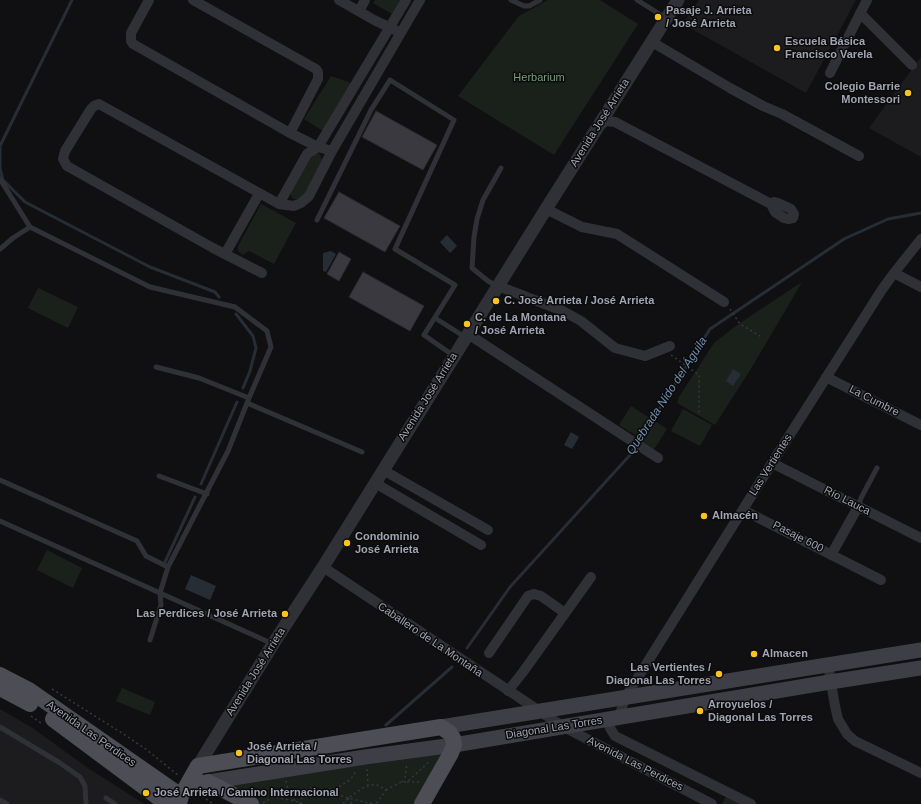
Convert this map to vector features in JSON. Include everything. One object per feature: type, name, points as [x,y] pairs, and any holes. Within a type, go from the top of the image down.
[{"type":"main road","name":"Diagonal Las Torres","points":[[198,766],[921,650]]},
{"type":"main road","name":"Diagonal Las Torres","points":[[177,795],[208,782],[365,757],[454,745],[921,668]]},
{"type":"main road","name":"Avenida Las Perdices","points":[[0,675],[29,690],[177,795]]},
{"type":"main road","name":"Avenida Las Perdices","points":[[0,688],[21,698],[177,795]]},
{"type":"main road","points":[[422,804],[454,745],[453,738],[450,733],[441,727]]},
{"type":"main road","name":"Avenida José Arrieta","points":[[177,795],[198,766]]},
{"type":"main road","points":[[208,782],[246,802]]},
{"type":"street","points":[[149,0],[131,33],[131,41],[133,44],[290,133],[318,147],[332,151]]},
{"type":"street","points":[[193,0],[316,69],[318,72],[318,80],[290,133]]},
{"type":"street","points":[[339,0],[389,28],[401,32]]},
{"type":"street","points":[[359,11],[365,0]]},
{"type":"street","points":[[279,204],[307,154],[318,147],[406,0]]},
{"type":"street","points":[[262,273],[67,166],[63,159],[65,151],[91,109],[99,104],[259,194],[279,204],[294,206],[301,203],[309,196],[332,151],[420,0]]},
{"type":"street","name":"Avenida José Arrieta","points":[[198,766],[273,644],[323,568],[454,356],[678,0]]},
{"type":"street","points":[[830,73],[866,0]]},
{"type":"street","points":[[860,14],[912,65]]},
{"type":"street","points":[[652,42],[730,88],[763,106],[782,114],[859,156]]},
{"type":"street","points":[[614,101],[611,114],[615,122]]},
{"type":"street","points":[[598,127],[606,121],[615,122],[771,204]]},
{"type":"street","points":[[225,254],[259,194]]},
{"type":"street","points":[[546,209],[582,227],[617,234],[724,302]]},
{"type":"street","name":"Las Vertientes","points":[[613,718],[826,377],[894,273],[921,239]]},
{"type":"street","points":[[894,273],[921,287]]},
{"type":"street","points":[[498,286],[562,311],[581,321],[615,348],[645,356],[670,346]]},
{"type":"street","points":[[467,336],[658,458]]},
{"type":"street","name":"La Cumbre","points":[[826,377],[921,425]]},
{"type":"street","name":"Río Lauca","points":[[772,463],[921,538]]},
{"type":"street","points":[[383,470],[488,530]]},
{"type":"street","points":[[375,483],[481,545]]},
{"type":"street","name":"Pasaje 600","points":[[831,555],[858,506]]},
{"type":"street","name":"Pasaje 600","points":[[743,510],[881,580]]},
{"type":"street","name":"Caballero de La Montaña","points":[[323,568],[538,712]]},
{"type":"street","points":[[508,691],[566,613],[591,576]]},
{"type":"street","points":[[489,653],[528,596],[534,594],[541,596],[566,613]]},
{"type":"street","points":[[828,665],[838,719],[847,734],[854,741],[921,773]]},
{"type":"street","name":"Avenida Las Perdices","points":[[538,712],[712,804]]},
{"type":"street","name":"Avenida Las Perdices","points":[[613,718],[610,728],[615,736],[751,804]]},
{"type":"lane","points":[[511,0],[524,6],[530,6],[540,0]]},
{"type":"lane","points":[[637,0],[666,19]]},
{"type":"lane","points":[[317,220],[371,110],[390,80],[454,120],[395,248],[455,286],[424,335],[454,356]]},
{"type":"lane","points":[[498,286],[488,281],[472,268],[477,219],[483,200],[501,168]]},
{"type":"lane","points":[[0,179],[30,227],[150,287],[235,307],[267,331],[271,347],[228,452],[168,567],[160,593],[161,604],[150,640]]},
{"type":"lane","points":[[0,249],[30,227]]},
{"type":"lane","points":[[435,318],[467,336]]},
{"type":"lane","points":[[156,367],[199,378],[362,452]]},
{"type":"lane","points":[[858,506],[860,498],[877,468]]},
{"type":"lane","points":[[159,476],[207,494]]},
{"type":"lane","points":[[0,480],[137,541],[146,556],[168,567]]},
{"type":"lane","points":[[0,520],[273,644]]},
{"type":"lane","points":[[0,727],[60,763],[80,777],[84,786],[86,804]]},
{"type":"lane","points":[[106,798],[115,804]]},
{"type":"lane","points":[[0,800],[7,804]]},
{"type":"path","points":[[732,311],[740,324],[760,336]]},
{"type":"path","points":[[681,363],[699,375],[699,414]]},
{"type":"path","points":[[47,686],[147,750],[177,795]]},
{"type":"path","points":[[261,804],[273,797],[295,801],[301,804],[304,792],[308,788],[326,790],[348,798],[373,804],[386,790],[404,779],[407,771],[405,751]]},
{"type":"path","points":[[365,757],[368,785]]},
{"type":"path","points":[[326,790],[339,788],[351,779],[365,757]]},
{"type":"path","points":[[400,782],[407,782],[434,757]]},
{"type":"path","points":[[287,770],[287,787],[290,795],[295,801]]},
{"type":"path","points":[[343,804],[348,798],[368,785],[377,785],[386,790]]},
{"type":"path","points":[[348,798],[352,804]]},
{"type":"shaded area","name":"Escuela Básica Francisco Varela","points":[[699,0],[856,0],[806,93],[683,24]]},
{"type":"shaded area","name":"Colegio Barrie Montessori","points":[[921,57],[921,157],[869,128]]},
{"type":"shaded area","points":[[447,235],[457,246],[450,253],[440,242]]},
{"type":"shaded area","points":[[331,251],[336,254],[326,272],[323,271],[323,253]]},
{"type":"shaded area","points":[[733,369],[741,374],[733,386],[726,381]]},
{"type":"shaded area","points":[[571,432],[579,437],[572,449],[564,445]]},
{"type":"shaded area","points":[[191,575],[216,586],[210,600],[185,589]]},
{"type":"shaded area","points":[[0,709],[34,729],[88,768],[144,804],[0,804]]},
{"type":"green space","points":[[375,0],[400,0],[392,14],[373,3]]},
{"type":"green space","name":"Herbarium","points":[[548,0],[600,0],[638,24],[554,155],[458,96],[519,16]]},
{"type":"green space","points":[[331,76],[351,83],[323,131],[304,119]]},
{"type":"green space","points":[[313,153],[320,154],[322,160],[306,195],[301,200],[293,199],[289,192]]},
{"type":"green space","points":[[261,204],[296,223],[274,264],[249,251],[243,255],[238,251],[238,246]]},
{"type":"green space","points":[[802,282],[752,367],[715,425],[677,403],[679,397],[714,343],[737,325]]},
{"type":"green space","points":[[38,288],[78,307],[68,328],[28,308]]},
{"type":"green space","points":[[631,406],[667,429],[653,451],[637,436],[619,425]]},
{"type":"green space","points":[[683,409],[712,425],[700,446],[671,431]]},
{"type":"green space","points":[[47,550],[82,568],[73,588],[37,570]]},
{"type":"green space","points":[[122,688],[155,702],[150,715],[116,701]]},
{"type":"green space","points":[[452,749],[420,804],[260,804],[222,785]]},
{"type":"green space","points":[[726,796],[741,804],[722,804]]},
{"type":"building","points":[[376,111],[437,145],[423,170],[362,137]]},
{"type":"building","points":[[339,192],[400,226],[385,252],[324,218]]},
{"type":"building","points":[[339,252],[351,259],[339,281],[327,274]]},
{"type":"building","points":[[363,272],[424,306],[410,331],[349,297]]},
{"type":"waterway","points":[[72,0],[0,146],[0,169],[3,180],[25,202],[150,267],[215,292],[219,297]]},
{"type":"waterway","name":"Quebrada Nido del Águila","points":[[467,648],[510,587],[630,455],[710,329],[844,239],[888,219],[921,213]]},
{"type":"waterway","points":[[236,314],[253,336],[256,348],[250,371],[243,388]]},
{"type":"waterway","points":[[201,484],[237,402]]},
{"type":"waterway","points":[[165,562],[195,497]]},
{"type":"waterway","name":"Quebrada Nido del Águila","points":[[386,725],[452,667]]},
{"type":"place","name":"Pasaje J. Arrieta / José Arrieta","points":[[658,17]]},
{"type":"place","name":"Escuela Básica Francisco Varela","points":[[777,48]]},
{"type":"place","name":"Colegio Barrie Montessori","points":[[908,93]]},
{"type":"place","name":"C. José Arrieta / José Arrieta","points":[[496,301]]},
{"type":"place","name":"C. de La Montana / José Arrieta","points":[[467,324]]},
{"type":"place","name":"Almacén","points":[[704,516]]},
{"type":"place","name":"Condominio José Arrieta","points":[[347,543]]},
{"type":"place","name":"Las Perdices / José Arrieta","points":[[285,614]]},
{"type":"place","name":"Almacen","points":[[754,654]]},
{"type":"place","name":"Las Vertientes / Diagonal Las Torres","points":[[719,674]]},
{"type":"place","name":"Arroyuelos / Diagonal Las Torres","points":[[700,711]]},
{"type":"place","name":"José Arrieta / Diagonal Las Torres","points":[[239,753]]},
{"type":"place","name":"José Arrieta / Camino Internacional","points":[[146,793]]}]
